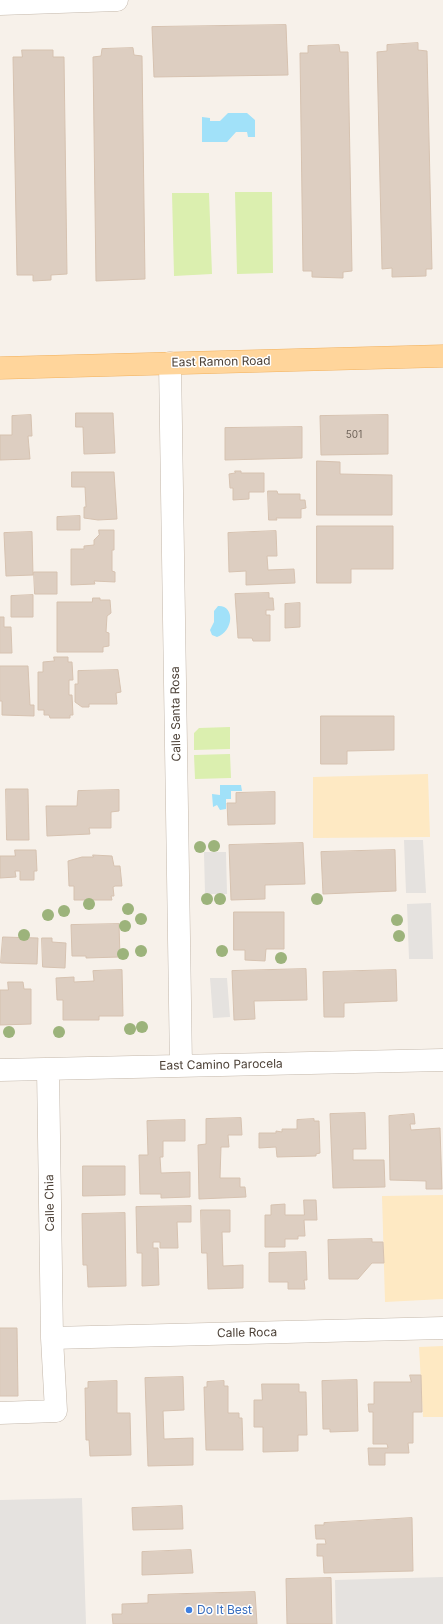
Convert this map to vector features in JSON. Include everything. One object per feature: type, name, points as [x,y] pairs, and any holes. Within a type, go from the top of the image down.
[{"type":"main road","name":"East Ramon Road","points":[[0,368],[443,356]]},
{"type":"street","points":[[0,4],[117,0]]},
{"type":"street","name":"Calle Santa Rosa","points":[[170,363],[181,1066]]},
{"type":"street","name":"East Camino Parocela","points":[[0,1070],[443,1060]]},
{"type":"street","name":"Calle Chia","points":[[0,1413],[56,1412],[52,1338],[48,1069]]},
{"type":"street","name":"Calle Roca","points":[[52,1338],[443,1328]]},
{"type":"green space","points":[[235,192],[272,192],[273,273],[237,274]]},
{"type":"green space","points":[[172,193],[209,193],[212,274],[174,276]]},
{"type":"green space","points":[[230,727],[230,749],[194,750],[194,733],[199,728]]},
{"type":"green space","points":[[230,754],[231,778],[195,779],[194,755]]},
{"type":"sand","points":[[428,774],[430,837],[313,838],[313,777]]},
{"type":"sand","points":[[443,1195],[443,1299],[385,1302],[382,1196]]},
{"type":"sand","points":[[443,1346],[443,1417],[423,1417],[419,1347]]},
{"type":"shaded area","points":[[404,840],[423,840],[426,893],[406,893]]},
{"type":"shaded area","points":[[204,852],[226,852],[227,894],[205,894]]},
{"type":"shaded area","points":[[431,903],[433,959],[409,959],[407,904]]},
{"type":"shaded area","points":[[210,978],[227,978],[230,1017],[213,1018]]},
{"type":"shaded area","points":[[82,1498],[86,1624],[0,1624],[0,1500]]},
{"type":"shaded area","points":[[443,1577],[443,1624],[336,1624],[335,1580]]},
{"type":"water","points":[[228,113],[247,113],[255,120],[255,137],[248,137],[247,132],[236,132],[227,142],[202,142],[202,117],[210,118],[210,121],[220,121]]},
{"type":"water","points":[[218,606],[224,607],[227,610],[230,614],[230,619],[227,629],[223,634],[217,637],[212,635],[210,630],[214,622],[214,611]]},
{"type":"water","points":[[220,785],[241,785],[242,791],[231,791],[231,799],[226,799],[226,809],[220,810],[217,805],[213,807],[212,794],[220,795]]},
{"type":"building","points":[[286,25],[288,75],[154,77],[152,27]]},
{"type":"building","points":[[418,43],[418,50],[427,51],[432,269],[426,269],[426,276],[392,277],[392,268],[382,269],[377,52],[387,51],[387,45]]},
{"type":"building","points":[[339,45],[340,52],[348,52],[352,271],[343,272],[343,278],[312,277],[312,271],[303,271],[300,53],[308,53],[308,46]]},
{"type":"building","points":[[133,48],[134,55],[142,56],[145,279],[96,281],[93,57],[101,56],[102,49]]},
{"type":"building","points":[[22,50],[53,50],[53,57],[64,57],[67,274],[51,275],[51,280],[33,281],[33,275],[17,275],[13,57],[22,57]]},
{"type":"building","points":[[76,413],[113,413],[115,453],[84,454],[83,427],[76,427]]},
{"type":"building","points":[[31,415],[32,436],[28,436],[30,459],[0,460],[0,435],[12,435],[12,416]]},
{"type":"building","points":[[388,415],[388,454],[321,455],[320,416]]},
{"type":"building","points":[[302,427],[302,458],[225,460],[225,428]]},
{"type":"building","points":[[317,461],[340,462],[340,474],[392,475],[392,515],[317,515]]},
{"type":"building","points":[[235,471],[241,471],[241,473],[264,473],[264,492],[249,492],[249,499],[233,500],[233,488],[230,488],[229,474],[235,473]]},
{"type":"building","points":[[72,472],[114,472],[117,519],[98,520],[84,518],[84,507],[86,507],[85,487],[72,487]]},
{"type":"building","points":[[268,491],[277,491],[278,494],[300,494],[300,500],[305,500],[306,508],[301,509],[301,518],[276,518],[277,520],[269,520]]},
{"type":"building","points":[[80,516],[80,530],[57,530],[57,517]]},
{"type":"building","points":[[317,526],[393,526],[393,569],[351,569],[351,583],[317,583]]},
{"type":"building","points":[[99,530],[114,530],[112,571],[115,572],[115,582],[94,581],[95,584],[71,585],[71,549],[84,549],[84,546],[94,545],[94,540],[99,535]]},
{"type":"building","points":[[276,531],[277,556],[267,556],[268,570],[294,569],[295,583],[246,585],[246,571],[229,572],[228,533]]},
{"type":"building","points":[[32,532],[33,575],[6,576],[4,533]]},
{"type":"building","points":[[34,572],[57,572],[57,594],[35,594]]},
{"type":"building","points":[[269,593],[269,598],[273,598],[274,610],[266,610],[266,615],[270,615],[270,641],[253,641],[252,638],[238,638],[235,594]]},
{"type":"building","points":[[33,595],[33,617],[11,617],[11,596]]},
{"type":"building","points":[[93,598],[110,600],[111,613],[107,616],[106,632],[109,633],[109,646],[103,647],[103,652],[57,652],[57,602],[92,602]]},
{"type":"building","points":[[300,603],[300,627],[285,628],[285,604]]},
{"type":"building","points":[[0,617],[4,617],[4,627],[11,627],[12,653],[0,653]]},
{"type":"building","points":[[54,657],[68,657],[68,662],[72,662],[73,680],[69,680],[69,695],[72,695],[73,715],[70,715],[70,718],[50,718],[49,715],[44,715],[44,710],[38,710],[38,672],[43,672],[43,662],[54,661]]},
{"type":"building","points":[[0,666],[28,666],[30,705],[34,705],[34,716],[2,715],[2,701],[0,701]]},
{"type":"building","points":[[118,670],[121,692],[116,693],[117,704],[89,704],[89,707],[82,707],[75,702],[75,684],[78,684],[78,671]]},
{"type":"building","points":[[321,716],[394,716],[394,750],[347,751],[347,764],[321,764]]},
{"type":"building","points":[[6,789],[28,789],[29,840],[7,840]]},
{"type":"building","points":[[119,790],[119,811],[111,812],[111,828],[89,828],[90,834],[47,836],[46,806],[77,806],[78,791]]},
{"type":"building","points":[[275,792],[275,824],[228,825],[227,803],[236,803],[236,793]]},
{"type":"building","points":[[303,843],[305,884],[265,885],[265,899],[231,900],[229,845]]},
{"type":"building","points":[[15,850],[36,850],[37,871],[34,871],[34,880],[20,880],[20,871],[15,871],[16,877],[0,878],[0,856],[15,856]]},
{"type":"building","points":[[395,850],[396,891],[323,894],[321,852]]},
{"type":"building","points":[[93,855],[112,856],[114,866],[120,866],[122,886],[113,887],[114,896],[111,896],[112,900],[74,900],[74,886],[69,886],[68,861],[82,857],[93,857]]},
{"type":"building","points":[[234,912],[284,912],[284,949],[266,949],[265,961],[245,960],[245,950],[234,950]]},
{"type":"building","points":[[119,924],[120,957],[86,958],[86,956],[72,956],[71,925]]},
{"type":"building","points":[[3,937],[38,938],[37,964],[1,963]]},
{"type":"building","points":[[42,938],[52,938],[52,942],[66,943],[65,968],[43,967]]},
{"type":"building","points":[[306,969],[307,1000],[254,1001],[255,1019],[234,1020],[232,971]]},
{"type":"building","points":[[122,970],[123,1016],[99,1016],[99,1020],[63,1020],[63,1000],[57,1000],[56,978],[74,977],[74,982],[94,981],[93,971]]},
{"type":"building","points":[[396,970],[397,1001],[344,1003],[344,1017],[324,1017],[323,972]]},
{"type":"building","points":[[8,982],[23,982],[24,989],[31,989],[31,1024],[0,1025],[0,990],[8,990]]},
{"type":"building","points":[[365,1113],[366,1149],[353,1149],[353,1160],[384,1160],[385,1187],[333,1188],[330,1114]]},
{"type":"building","points":[[414,1114],[415,1124],[410,1124],[411,1130],[440,1128],[442,1189],[426,1189],[426,1181],[390,1180],[389,1116]]},
{"type":"building","points":[[241,1118],[242,1135],[228,1135],[229,1147],[221,1147],[220,1178],[240,1178],[240,1187],[245,1187],[246,1197],[199,1199],[198,1145],[206,1144],[206,1119]]},
{"type":"building","points":[[314,1119],[314,1121],[319,1121],[320,1153],[316,1154],[316,1156],[277,1157],[276,1147],[259,1148],[259,1133],[276,1133],[276,1131],[282,1132],[282,1129],[297,1129],[297,1120]]},
{"type":"building","points":[[185,1120],[185,1141],[163,1141],[163,1157],[160,1157],[161,1173],[190,1172],[190,1197],[161,1198],[161,1194],[140,1194],[139,1155],[148,1155],[147,1121]]},
{"type":"building","points":[[83,1166],[125,1166],[125,1195],[83,1196]]},
{"type":"building","points":[[304,1200],[316,1200],[317,1220],[304,1220],[305,1236],[298,1236],[298,1239],[285,1239],[285,1247],[265,1247],[265,1215],[271,1215],[271,1205],[285,1204],[285,1215],[304,1215]]},
{"type":"building","points":[[191,1206],[191,1222],[177,1222],[178,1248],[160,1248],[160,1242],[153,1242],[153,1248],[158,1248],[159,1285],[142,1286],[142,1253],[137,1253],[136,1207]]},
{"type":"building","points":[[201,1210],[230,1210],[230,1232],[222,1232],[223,1266],[243,1265],[243,1288],[208,1289],[207,1253],[202,1253]]},
{"type":"building","points":[[125,1213],[126,1286],[88,1287],[87,1265],[83,1265],[82,1214]]},
{"type":"building","points":[[372,1239],[372,1242],[383,1242],[384,1263],[372,1263],[358,1279],[329,1279],[328,1240]]},
{"type":"building","points":[[306,1252],[307,1280],[304,1280],[305,1289],[288,1289],[288,1282],[269,1282],[269,1253]]},
{"type":"building","points":[[0,1328],[17,1328],[18,1396],[0,1396]]},
{"type":"building","points":[[410,1375],[421,1375],[422,1412],[413,1412],[413,1443],[408,1443],[409,1453],[385,1453],[385,1465],[369,1465],[368,1448],[388,1448],[387,1444],[373,1444],[373,1412],[369,1412],[368,1404],[374,1404],[374,1382],[411,1382]]},
{"type":"building","points":[[183,1377],[184,1410],[163,1411],[164,1439],[193,1438],[193,1465],[148,1466],[145,1378]]},
{"type":"building","points":[[357,1380],[358,1431],[330,1432],[330,1429],[323,1429],[322,1381]]},
{"type":"building","points":[[117,1381],[117,1413],[130,1413],[131,1455],[90,1456],[89,1440],[86,1440],[85,1388],[88,1388],[88,1382]]},
{"type":"building","points":[[224,1381],[224,1386],[228,1386],[228,1413],[239,1413],[239,1418],[242,1418],[243,1450],[206,1450],[204,1387],[207,1387],[207,1382]]},
{"type":"building","points":[[262,1384],[299,1384],[299,1392],[306,1392],[307,1435],[298,1435],[298,1451],[263,1452],[263,1427],[254,1427],[254,1400],[262,1400]]},
{"type":"building","points":[[182,1506],[183,1529],[133,1530],[132,1508]]},
{"type":"building","points":[[412,1518],[413,1571],[324,1573],[323,1556],[317,1556],[317,1544],[326,1544],[325,1539],[316,1539],[315,1525],[324,1525],[324,1523]]},
{"type":"building","points":[[191,1550],[193,1573],[142,1575],[142,1552]]},
{"type":"building","points":[[331,1578],[332,1624],[287,1624],[286,1579]]},
{"type":"building","name":"Do It Best","points":[[255,1592],[257,1624],[113,1624],[112,1614],[122,1614],[122,1604],[148,1603],[148,1595]]},
{"type":"place","name":"Do It Best","points":[[189,1610]]}]
